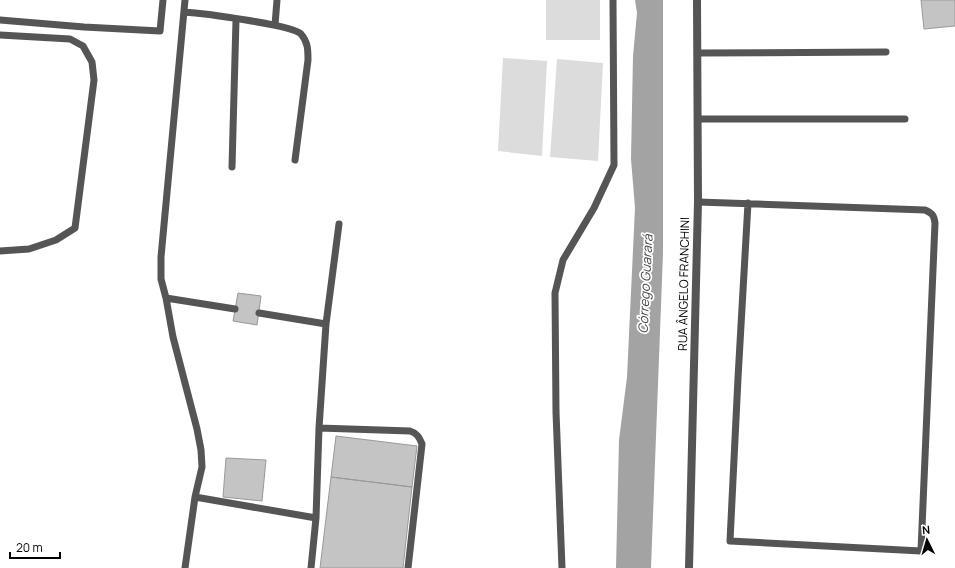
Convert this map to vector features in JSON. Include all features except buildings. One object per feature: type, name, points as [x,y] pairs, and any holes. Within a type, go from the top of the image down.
[{"type":"street","name":"RUA ÂNGELO FRANCHINI","points":[[689,568],[698,202],[697,0]]},
{"type":"lane","points":[[0,20],[84,27],[160,31],[163,0]]},
{"type":"lane","points":[[185,0],[161,279],[173,337],[201,450],[202,467],[195,498],[185,568]]},
{"type":"lane","points":[[275,25],[277,0]]},
{"type":"lane","points":[[562,568],[556,412],[555,293],[563,260],[594,208],[614,165],[613,0]]},
{"type":"lane","points":[[184,12],[275,25],[300,33],[308,44],[308,60],[295,160]]},
{"type":"lane","points":[[232,167],[236,20]]},
{"type":"lane","points":[[0,35],[70,39],[83,46],[92,62],[94,80],[75,228],[56,240],[29,249],[0,251]]},
{"type":"lane","points":[[698,53],[886,52]]},
{"type":"lane","points":[[698,119],[906,119]]},
{"type":"lane","points":[[698,202],[748,203],[925,210],[931,212],[935,223],[921,551],[730,541],[737,386],[748,203]]},
{"type":"lane","points":[[311,568],[316,518],[326,324],[339,224]]},
{"type":"lane","points":[[166,298],[235,309]]},
{"type":"lane","points":[[259,313],[326,324]]},
{"type":"lane","points":[[320,428],[410,430],[420,438],[422,444],[408,568]]},
{"type":"lane","points":[[195,498],[316,518]]},
{"type":"shaded area","points":[[546,0],[600,0],[600,40],[546,40]]},
{"type":"shaded area","points":[[503,58],[547,61],[542,156],[498,151]]},
{"type":"shaded area","points":[[557,59],[603,63],[598,161],[550,157]]},
{"type":"water","name":"Córrego Guarará","points":[[635,0],[663,0],[663,253],[651,568],[616,568],[619,440],[627,377],[635,208],[631,159],[633,56],[637,13]]}]
